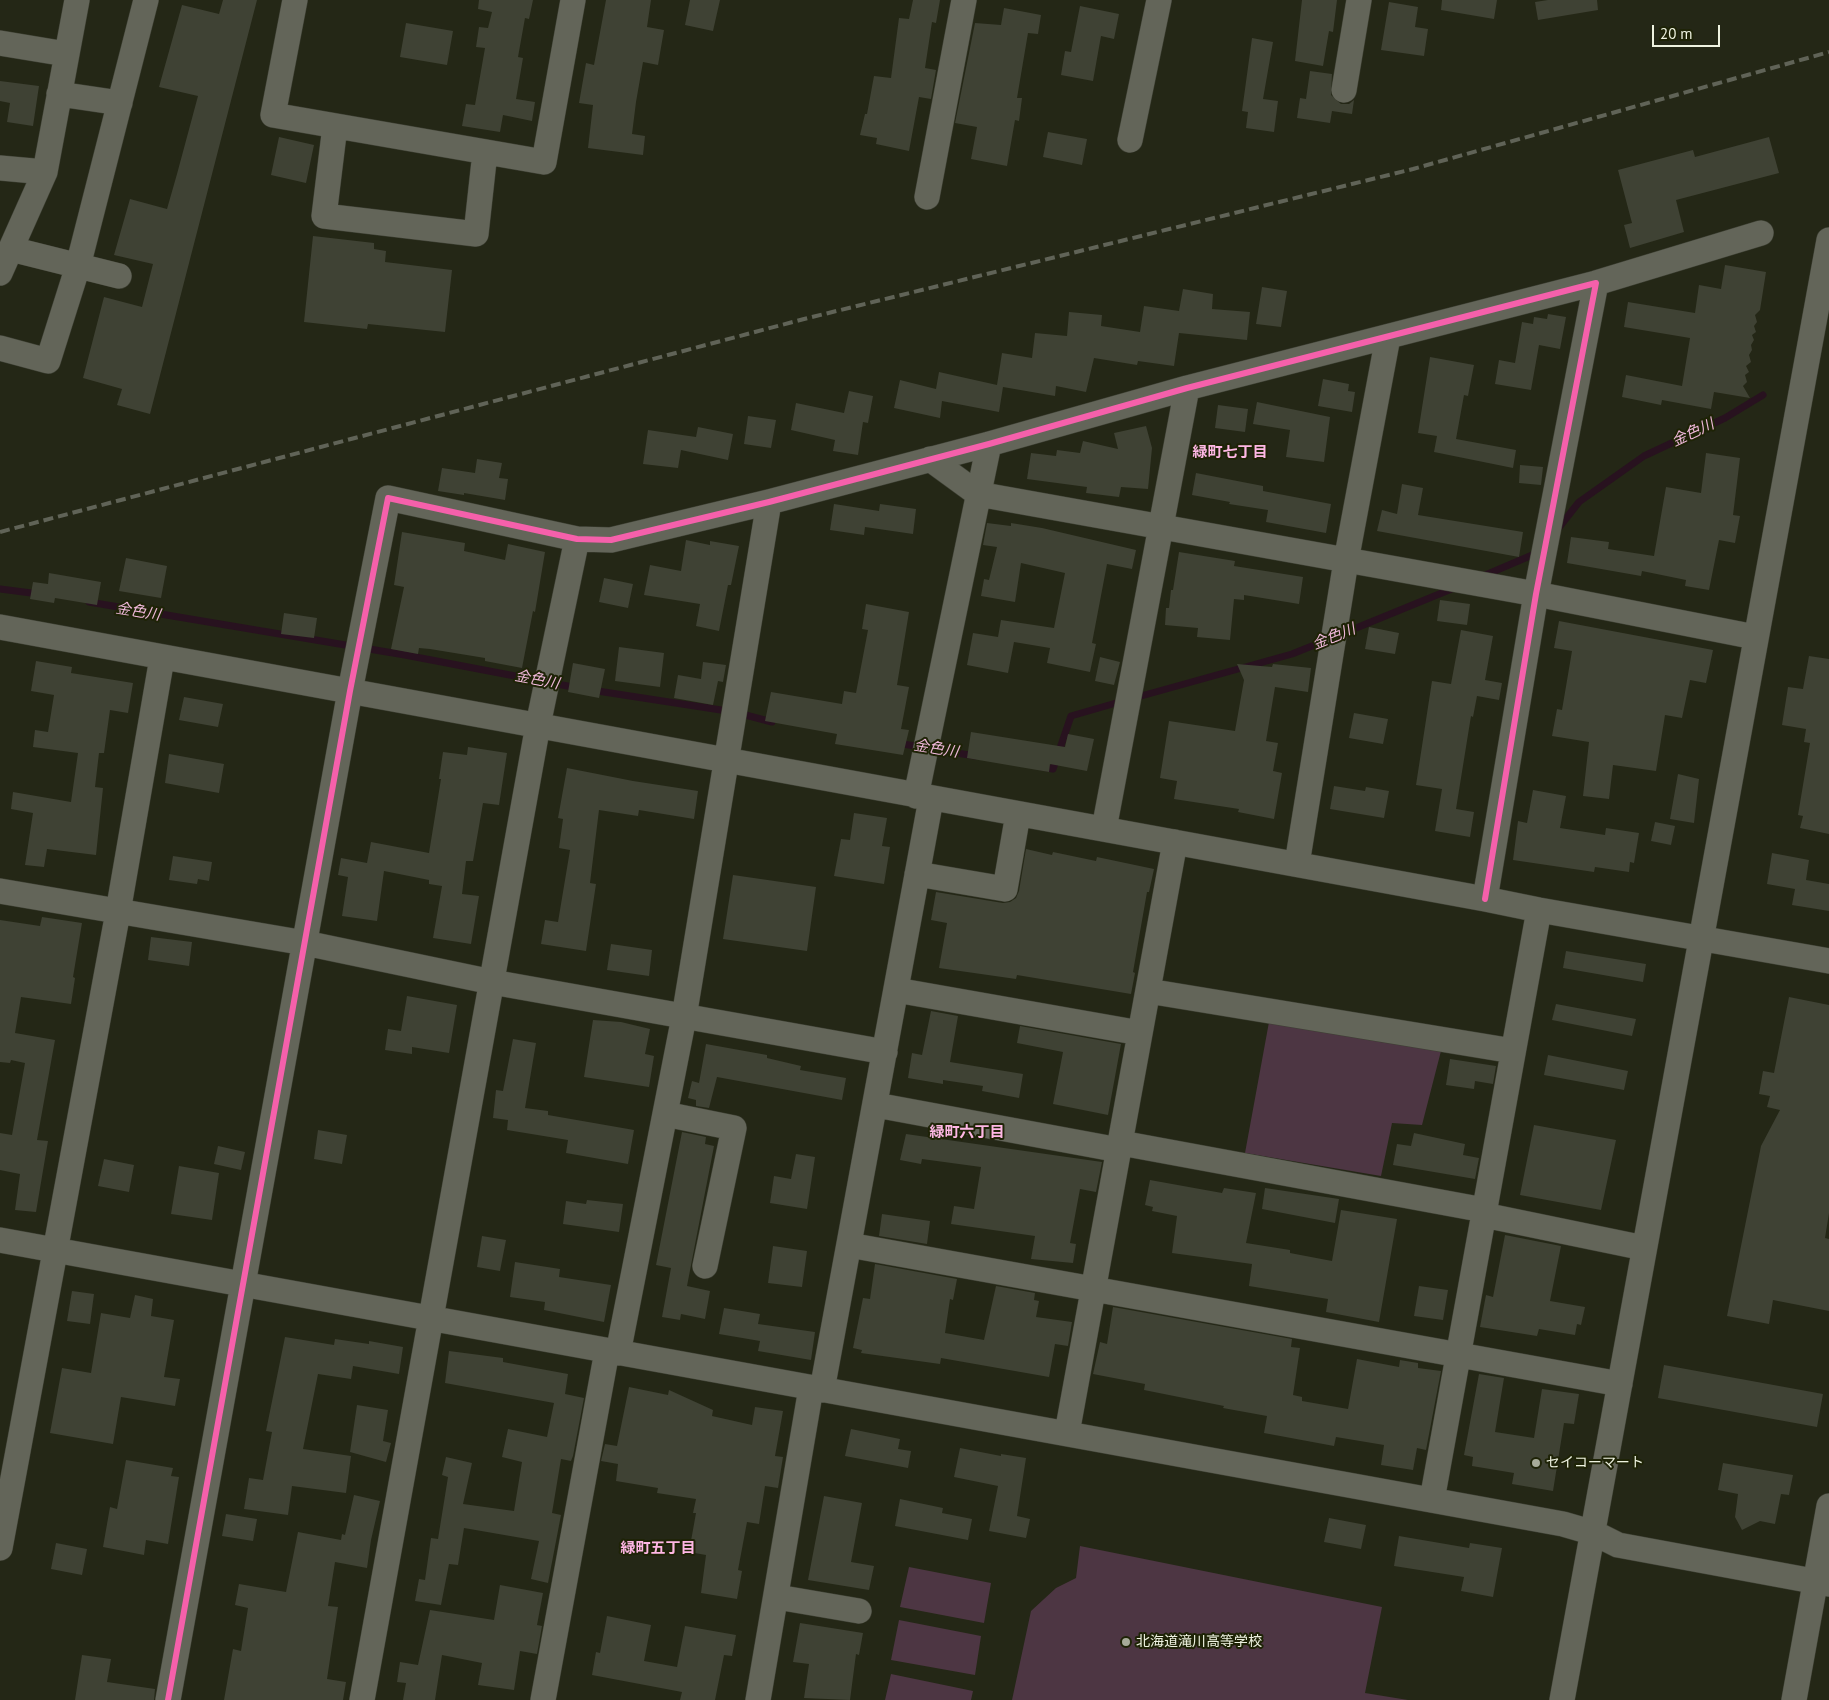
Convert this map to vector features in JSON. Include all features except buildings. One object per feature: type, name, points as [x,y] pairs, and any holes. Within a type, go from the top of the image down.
[{"type":"street","points":[[0,273],[45,172],[77,0]]},
{"type":"street","points":[[0,348],[48,361],[78,266],[146,0]]},
{"type":"street","points":[[295,0],[273,115],[544,162],[573,0]]},
{"type":"street","points":[[927,197],[964,0]]},
{"type":"street","points":[[1130,140],[1159,0]]},
{"type":"street","points":[[1344,90],[1359,0]]},
{"type":"street","points":[[0,43],[66,54]]},
{"type":"street","points":[[59,94],[120,104]]},
{"type":"street","points":[[335,126],[324,216],[476,234],[485,152]]},
{"type":"street","points":[[0,168],[45,172]]},
{"type":"street","points":[[168,1700],[350,691],[388,498],[576,539],[611,540],[769,502],[989,444],[1186,388],[1596,282],[1761,233]]},
{"type":"street","points":[[1562,1700],[1829,240]]},
{"type":"street","points":[[11,249],[119,276]]},
{"type":"street","points":[[1485,899],[1536,594],[1596,282]]},
{"type":"street","points":[[1297,864],[1346,561],[1388,337]]},
{"type":"street","points":[[1104,829],[1186,388]]},
{"type":"street","points":[[758,1700],[816,1389],[849,1244],[876,1105],[917,874],[923,797],[978,494],[989,444]]},
{"type":"street","points":[[930,459],[978,494],[1159,528],[1536,594],[1755,637]]},
{"type":"street","points":[[543,1700],[613,1352],[665,1114],[684,1017],[728,761],[769,502]]},
{"type":"street","points":[[362,1700],[538,725],[576,539]]},
{"type":"street","points":[[0,627],[1539,910],[1829,961]]},
{"type":"street","points":[[0,1548],[118,912],[162,658]]},
{"type":"street","points":[[917,874],[1005,889],[1018,814]]},
{"type":"street","points":[[1067,1433],[1175,842]]},
{"type":"street","points":[[0,891],[305,943],[492,982],[885,1052]]},
{"type":"street","points":[[1432,1500],[1539,910]]},
{"type":"street","points":[[896,990],[1140,1033]]},
{"type":"street","points":[[1148,991],[1513,1051]]},
{"type":"street","points":[[876,1105],[1120,1146],[1484,1212],[1644,1248]]},
{"type":"street","points":[[665,1114],[734,1128],[705,1266]]},
{"type":"street","points":[[0,1240],[1563,1524],[1594,1533],[1618,1545],[1822,1582]]},
{"type":"street","points":[[849,1244],[1620,1384]]},
{"type":"street","points":[[1794,1700],[1822,1582],[1829,1506]]},
{"type":"street","points":[[777,1597],[859,1611]]},
{"type":"shaded area","points":[[1269,1022],[1441,1051],[1422,1125],[1392,1123],[1381,1176],[1245,1153]]},
{"type":"shaded area","name":"北海道滝川高等学校","points":[[1080,1546],[1382,1607],[1365,1693],[1408,1700],[1012,1700],[1031,1611],[1056,1588],[1076,1578]]},
{"type":"shaded area","points":[[909,1567],[991,1583],[984,1623],[900,1607]]},
{"type":"shaded area","points":[[899,1620],[981,1636],[975,1675],[891,1660]]},
{"type":"shaded area","points":[[891,1674],[973,1691],[971,1700],[885,1700]]},
{"type":"waterway","name":"金色川","points":[[1557,530],[1579,502],[1644,456],[1725,418],[1763,395]]},
{"type":"waterway","name":"金色川","points":[[1483,576],[1537,553]]},
{"type":"waterway","name":"金色川","points":[[1339,635],[1454,588]]},
{"type":"waterway","name":"金色川","points":[[0,589],[39,594]]},
{"type":"waterway","name":"金色川","points":[[89,602],[405,655],[578,688]]},
{"type":"waterway","name":"金色川","points":[[1134,698],[1292,654],[1327,640]]},
{"type":"waterway","name":"金色川","points":[[591,690],[734,712],[772,722]]},
{"type":"waterway","name":"金色川","points":[[1042,767],[1053,769],[1071,716],[1123,701]]},
{"type":"waterway","name":"金色川","points":[[897,743],[975,756]]},
{"type":"railway","points":[[0,532],[804,319],[1413,169],[1829,52]]},
{"type":"cycle path","points":[[168,1700],[350,691],[388,498],[577,539],[611,540],[769,502],[989,444],[1187,388],[1596,283],[1536,594],[1485,899]]},
{"type":"place","name":"セイコーマート","points":[[1536,1463]]},
{"type":"place","name":"北海道滝川高等学校","points":[[1126,1642]]},
{"type":"district","name":"緑町七丁目","points":[[1230,453]]},
{"type":"district","name":"緑町六丁目","points":[[967,1133]]},
{"type":"district","name":"緑町五丁目","points":[[658,1549]]}]
